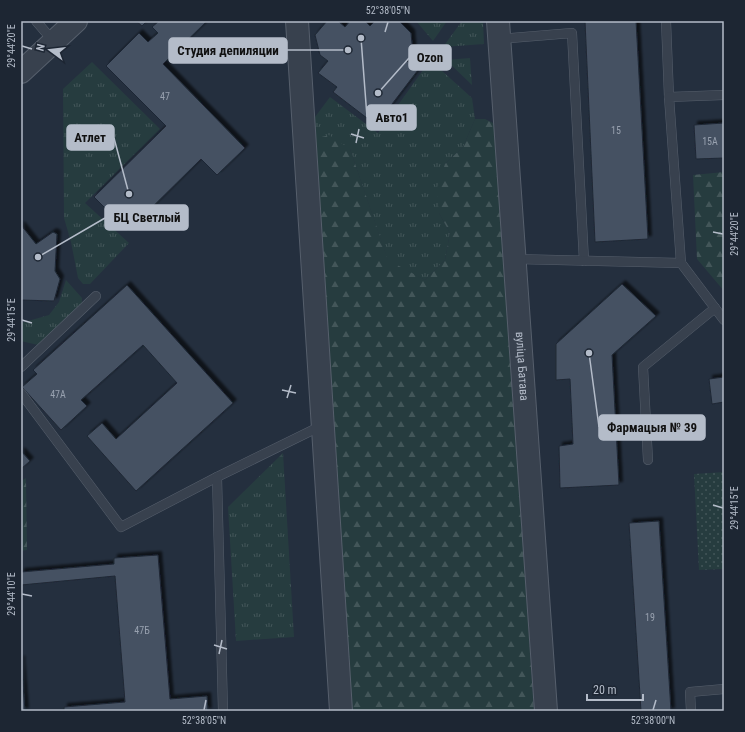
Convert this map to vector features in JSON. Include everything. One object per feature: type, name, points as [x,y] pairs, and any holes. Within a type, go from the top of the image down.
[{"type":"street","points":[[21,72],[76,21]]},
{"type":"street","points":[[297,21],[341,711]]},
{"type":"street","name":"вуліца Батава","points":[[499,30],[546,711]]},
{"type":"lane","points":[[36,21],[54,42]]},
{"type":"lane","points":[[666,21],[681,263],[724,320]]},
{"type":"lane","points":[[499,30],[572,33],[584,261]]},
{"type":"lane","points":[[670,97],[724,95]]},
{"type":"lane","points":[[515,259],[681,263]]},
{"type":"lane","points":[[21,367],[96,296]]},
{"type":"lane","points":[[648,460],[643,367],[715,308]]},
{"type":"lane","points":[[21,393],[121,527],[217,477],[323,425]]},
{"type":"lane","points":[[217,477],[224,711]]},
{"type":"lane","points":[[691,711],[690,692],[724,689]]},
{"type":"green space","points":[[416,21],[447,21],[433,41]]},
{"type":"green space","points":[[462,21],[483,21],[484,44],[443,47]]},
{"type":"green space","points":[[470,58],[472,85],[446,60]]},
{"type":"green space","points":[[92,62],[160,129],[85,203],[129,243],[90,284],[83,284],[78,278],[71,242],[64,218],[63,89]]},
{"type":"green space","points":[[423,70],[441,70],[472,98],[475,119],[463,147],[445,164],[439,213],[450,233],[445,260],[425,280],[388,261],[350,149],[311,149],[309,125],[330,97],[378,133]]},
{"type":"green space","points":[[475,119],[485,119],[495,124],[534,711],[349,711],[311,149],[318,138],[329,135],[350,149],[388,260],[425,280],[445,260],[450,233],[439,213],[437,188],[445,164],[463,147]]},
{"type":"green space","points":[[724,172],[724,291],[697,259],[693,175]]},
{"type":"green space","points":[[66,280],[82,298],[82,306],[38,345],[21,341],[21,323],[49,315],[59,302]]},
{"type":"green space","points":[[283,453],[294,637],[236,641],[228,507]]},
{"type":"green space","points":[[724,472],[724,569],[699,570],[694,474]]},
{"type":"green space","points":[[26,478],[27,550],[21,551],[21,481]]},
{"type":"building","points":[[136,21],[147,21],[142,26]]},
{"type":"building","points":[[159,21],[207,21],[163,64],[245,148],[217,175],[201,159],[128,231],[94,197],[166,126],[106,66],[139,33],[148,42],[158,33],[152,27]]},
{"type":"building","points":[[327,21],[338,21],[345,27],[350,21],[365,21],[370,26],[375,21],[399,21],[411,33],[413,54],[407,61],[418,70],[376,125],[333,92],[337,87],[318,73],[328,61],[320,55],[315,35]]},
{"type":"building","points":[[585,21],[636,21],[648,239],[595,242]]},
{"type":"building","points":[[724,123],[724,158],[696,159],[694,125]]},
{"type":"building","points":[[21,225],[36,244],[53,232],[57,234],[55,271],[60,279],[54,301],[21,300]]},
{"type":"building","points":[[622,284],[656,316],[612,355],[619,485],[560,488],[559,446],[573,444],[570,379],[556,380],[556,344]]},
{"type":"building","points":[[127,285],[233,403],[136,491],[87,436],[102,423],[116,439],[177,383],[143,345],[81,400],[87,406],[61,430],[22,387],[37,374],[33,370]]},
{"type":"building","points":[[724,377],[724,402],[712,404],[709,379]]},
{"type":"building","points":[[21,451],[30,461],[21,469]]},
{"type":"building","points":[[659,521],[671,711],[641,711],[629,523]]},
{"type":"building","points":[[158,555],[170,699],[207,696],[208,711],[64,711],[64,707],[125,702],[115,576],[21,585],[21,572],[114,564],[114,558]]},
{"type":"building","points":[[21,659],[25,711],[21,711]]},
{"type":"place","name":"Авто1","points":[[361,38]]},
{"type":"place","name":"Студия депиляции","points":[[348,50]]},
{"type":"place","name":"Ozon","points":[[378,93]]},
{"type":"place","name":"Атлет","points":[[129,194]]},
{"type":"place","name":"БЦ Светлый","points":[[38,257]]},
{"type":"place","name":"Фармацыя № 39","points":[[589,353]]}]
